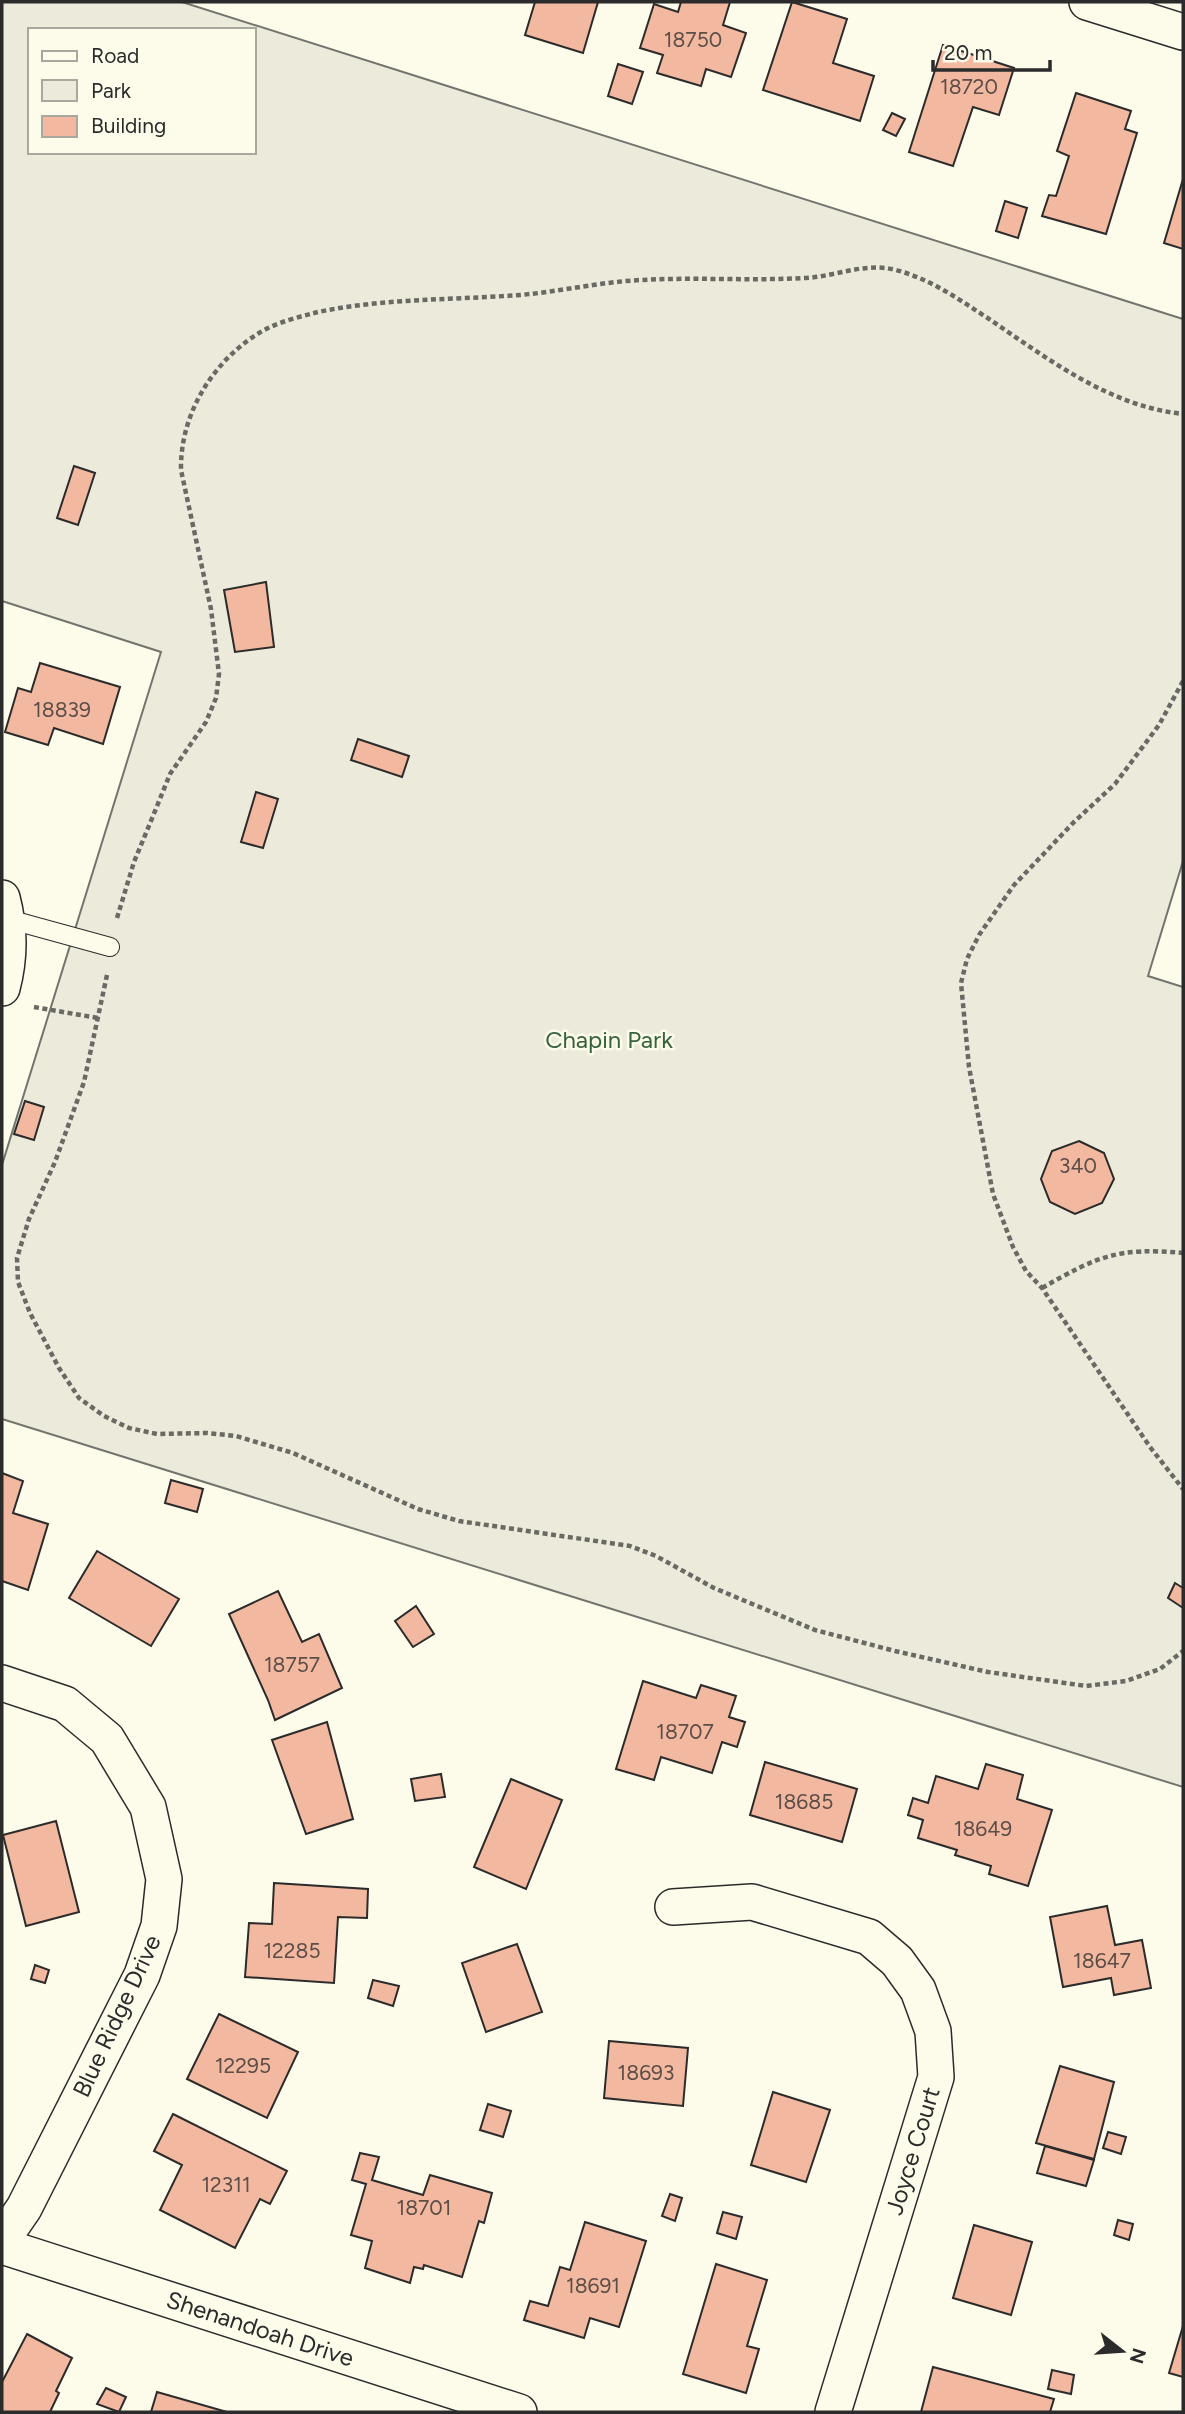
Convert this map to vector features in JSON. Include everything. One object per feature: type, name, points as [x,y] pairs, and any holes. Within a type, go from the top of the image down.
[{"type":"street","points":[[1087,2],[1183,32]]},
{"type":"street","points":[[5,909],[12,996]]},
{"type":"street","name":"Blue Ridge Drive","points":[[2,1683],[65,1704],[107,1739],[148,1807],[164,1879],[159,1926],[142,1975],[24,2208],[2,2240]]},
{"type":"street","name":"Joyce Court","points":[[673,1907],[752,1902],[869,1937],[897,1961],[919,1990],[933,2031],[936,2077],[833,2412]]},
{"type":"street","name":"Shenandoah Drive","points":[[2,2246],[519,2412]]},
{"type":"lane","points":[[5,909],[110,947]]},
{"type":"path","points":[[1183,414],[1143,407],[1117,398],[1079,379],[947,291],[920,278],[878,267],[855,268],[809,278],[638,280],[510,296],[391,301],[308,315],[260,332],[221,366],[206,385],[185,427],[181,449],[181,470],[211,609],[219,674],[216,698],[206,722],[170,775],[134,862],[110,947],[98,1018],[83,1082],[55,1162],[29,1219],[17,1258],[18,1282],[30,1313],[58,1368],[79,1398],[104,1416],[129,1428],[157,1434],[207,1433],[236,1436],[293,1453],[418,1509],[459,1521],[630,1546],[656,1556],[715,1588],[815,1630],[988,1672],[1086,1686],[1126,1681],[1160,1669],[1183,1651]]},
{"type":"path","points":[[1183,681],[1159,725],[1115,784],[1041,855],[1014,885],[979,935],[967,959],[961,983],[969,1067],[993,1194],[1013,1247],[1026,1271],[1042,1288],[1150,1447],[1183,1489]]},
{"type":"path","points":[[12,996],[98,1018]]},
{"type":"path","points":[[1042,1288],[1083,1264],[1115,1253],[1151,1250],[1183,1253]]},
{"type":"green space","name":"Chapin Park","points":[[2,2],[182,2],[1183,319],[1183,861],[1148,976],[1183,987],[1183,1787],[2,1419],[2,1165],[161,652],[2,601]]},
{"type":"building","points":[[535,2],[598,2],[583,53],[525,35]]},
{"type":"building","points":[[681,2],[730,2],[723,25],[746,33],[731,77],[706,69],[701,86],[657,73],[663,55],[640,48],[654,4],[678,12]]},
{"type":"building","points":[[792,2],[847,19],[833,63],[874,76],[860,121],[763,90]]},
{"type":"building","points":[[943,45],[1014,68],[999,115],[973,107],[953,166],[909,152]]},
{"type":"building","points":[[618,64],[643,72],[632,104],[608,96]]},
{"type":"building","points":[[1076,93],[1131,111],[1125,129],[1137,133],[1106,234],[1042,216],[1049,195],[1056,196],[1069,156],[1057,151]]},
{"type":"building","points":[[892,113],[905,119],[896,136],[883,130]]},
{"type":"building","points":[[1183,179],[1183,249],[1164,243]]},
{"type":"building","points":[[1005,201],[1027,208],[1018,238],[996,231]]},
{"type":"building","points":[[74,466],[95,473],[78,525],[57,518]]},
{"type":"building","points":[[266,582],[274,647],[235,652],[224,590]]},
{"type":"building","points":[[40,663],[120,687],[103,744],[54,728],[48,745],[5,732],[18,688],[31,692]]},
{"type":"building","points":[[358,739],[409,756],[402,777],[351,760]]},
{"type":"building","points":[[256,792],[278,799],[263,848],[241,842]]},
{"type":"building","points":[[25,1101],[44,1107],[34,1140],[14,1134]]},
{"type":"building","points":[[1079,1141],[1104,1153],[1114,1179],[1102,1203],[1075,1214],[1050,1202],[1041,1179],[1052,1151]]},
{"type":"building","points":[[2,1473],[23,1481],[13,1513],[48,1524],[28,1590],[2,1581]]},
{"type":"building","points":[[171,1480],[203,1489],[197,1512],[165,1503]]},
{"type":"building","points":[[97,1551],[179,1599],[151,1646],[69,1598]]},
{"type":"building","points":[[1175,1583],[1183,1588],[1183,1608],[1168,1598]]},
{"type":"building","points":[[278,1591],[302,1642],[319,1634],[342,1688],[275,1720],[229,1614]]},
{"type":"building","points":[[416,1606],[434,1634],[413,1647],[395,1621]]},
{"type":"building","points":[[643,1681],[696,1698],[701,1685],[736,1696],[729,1717],[745,1722],[737,1747],[722,1742],[712,1773],[661,1757],[654,1780],[616,1769]]},
{"type":"building","points":[[327,1722],[353,1819],[306,1834],[272,1740]]},
{"type":"building","points":[[765,1762],[857,1789],[842,1842],[750,1815]]},
{"type":"building","points":[[986,1764],[1023,1775],[1017,1799],[1052,1810],[1028,1886],[989,1874],[991,1866],[955,1855],[957,1850],[918,1838],[923,1820],[908,1815],[913,1798],[928,1803],[936,1776],[978,1789]]},
{"type":"building","points":[[441,1774],[445,1797],[415,1801],[411,1779]]},
{"type":"building","points":[[511,1779],[562,1800],[526,1889],[474,1867]]},
{"type":"building","points":[[56,1821],[79,1912],[26,1926],[3,1835]]},
{"type":"building","points":[[274,1883],[368,1889],[367,1918],[338,1917],[334,1983],[245,1977],[249,1923],[272,1924]]},
{"type":"building","points":[[1107,1906],[1115,1945],[1142,1940],[1151,1988],[1114,1995],[1111,1978],[1063,1987],[1050,1917]]},
{"type":"building","points":[[517,1944],[542,2012],[486,2032],[462,1963]]},
{"type":"building","points":[[35,1965],[49,1970],[45,1983],[31,1979]]},
{"type":"building","points":[[373,1980],[399,1986],[393,2006],[368,1998]]},
{"type":"building","points":[[219,2014],[298,2052],[267,2118],[187,2079]]},
{"type":"building","points":[[609,2041],[688,2048],[683,2106],[604,2098]]},
{"type":"building","points":[[1060,2066],[1114,2082],[1094,2159],[1036,2143]]},
{"type":"building","points":[[773,2092],[830,2110],[806,2182],[751,2165]]},
{"type":"building","points":[[488,2104],[511,2111],[503,2137],[480,2130]]},
{"type":"building","points":[[173,2114],[287,2171],[270,2204],[260,2199],[235,2248],[160,2210],[182,2165],[154,2151]]},
{"type":"building","points":[[1108,2132],[1126,2137],[1121,2154],[1103,2148]]},
{"type":"building","points":[[1045,2146],[1094,2160],[1086,2186],[1037,2173]]},
{"type":"building","points":[[360,2153],[379,2157],[372,2180],[423,2195],[430,2175],[492,2193],[484,2223],[479,2221],[462,2277],[424,2265],[423,2269],[414,2267],[410,2283],[365,2268],[372,2241],[351,2235],[366,2184],[352,2180]]},
{"type":"building","points":[[670,2194],[682,2198],[675,2221],[662,2216]]},
{"type":"building","points":[[723,2212],[742,2217],[736,2239],[717,2233]]},
{"type":"building","points":[[1118,2220],[1133,2224],[1129,2240],[1114,2235]]},
{"type":"building","points":[[585,2222],[646,2241],[619,2327],[590,2318],[584,2338],[524,2320],[530,2301],[548,2306],[560,2267],[570,2270]]},
{"type":"building","points":[[974,2225],[1032,2242],[1011,2315],[953,2298]]},
{"type":"building","points":[[716,2264],[767,2280],[747,2346],[759,2349],[746,2393],[683,2374]]},
{"type":"building","points":[[1183,2326],[1183,2377],[1169,2373]]},
{"type":"building","points":[[27,2334],[72,2358],[56,2391],[59,2393],[50,2412],[2,2412],[2,2382]]},
{"type":"building","points":[[933,2367],[1054,2399],[1050,2412],[921,2412]]},
{"type":"building","points":[[1052,2370],[1074,2375],[1071,2394],[1048,2389]]},
{"type":"building","points":[[106,2388],[126,2397],[119,2412],[97,2404]]},
{"type":"building","points":[[157,2392],[227,2412],[151,2412]]}]
